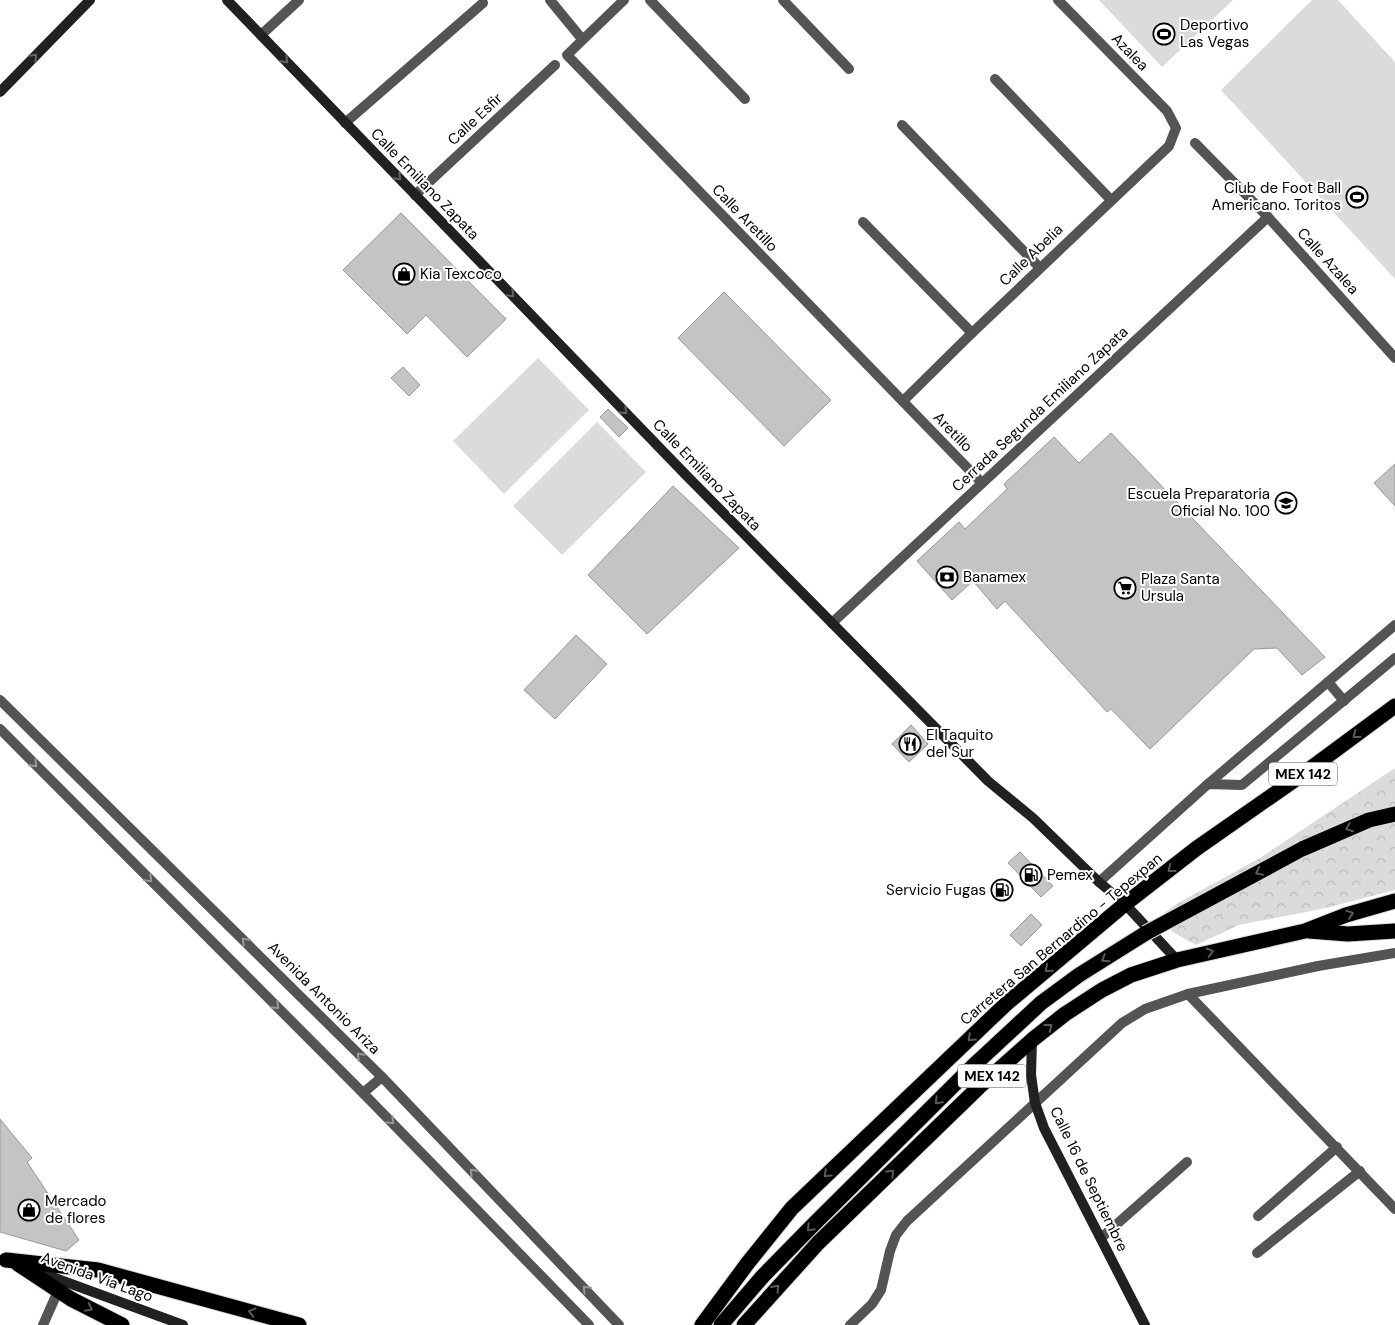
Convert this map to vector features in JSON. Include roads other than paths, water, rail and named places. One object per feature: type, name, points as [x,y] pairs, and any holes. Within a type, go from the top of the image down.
[{"type":"highway","name":"Carretera San Bernardino - Tepexpan","points":[[702,1325],[747,1264],[792,1208],[1006,1004],[1125,904],[1197,848],[1303,774],[1395,706]]},
{"type":"highway","points":[[721,1325],[763,1276],[815,1223],[972,1067],[1041,1003],[1079,975],[1146,933],[1293,854],[1348,828],[1369,820],[1395,814]]},
{"type":"highway","name":"MEX 142","points":[[744,1325],[818,1243],[979,1087],[1032,1040],[1065,1014],[1102,990],[1131,975],[1177,960],[1305,931],[1346,915],[1395,901]]},
{"type":"highway","points":[[1305,931],[1348,934],[1395,931]]},
{"type":"highway","points":[[8,1260],[58,1291],[122,1325]]},
{"type":"highway","points":[[8,1260],[98,1270],[298,1325]]},
{"type":"main road","points":[[0,92],[90,0]]},
{"type":"main road","name":"Calle Emiliano Zapata","points":[[226,0],[684,473],[988,781],[1033,818],[1099,882],[1125,904],[1177,960]]},
{"type":"main road","name":"Calle 16 de Septiembre","points":[[1032,1040],[1031,1075],[1035,1103],[1044,1128],[1145,1325]]},
{"type":"main road","name":"Avenida Vía Lago","points":[[8,1260],[183,1325]]},
{"type":"street","points":[[261,35],[300,0]]},
{"type":"street","points":[[550,0],[582,40],[624,0]]},
{"type":"street","points":[[650,0],[745,99]]},
{"type":"street","points":[[783,0],[849,69]]},
{"type":"street","name":"Azalea","points":[[1058,0],[1167,111],[1176,128]]},
{"type":"street","points":[[345,123],[483,3]]},
{"type":"street","name":"Calle Aretillo","points":[[582,40],[567,55],[903,401]]},
{"type":"street","name":"Calle Esfir","points":[[415,195],[555,65]]},
{"type":"street","points":[[995,79],[1111,200]]},
{"type":"street","points":[[902,125],[1040,268]]},
{"type":"street","name":"Calle Abelia","points":[[903,401],[1169,146],[1176,128]]},
{"type":"street","name":"Calle Azalea","points":[[1195,143],[1268,217],[1395,358]]},
{"type":"street","name":"Cerrada Segunda Emiliano Zapata","points":[[832,622],[1268,217]]},
{"type":"street","points":[[863,222],[972,333]]},
{"type":"street","name":"Aretillo","points":[[903,401],[982,483]]},
{"type":"street","points":[[1099,882],[1208,784],[1395,625]]},
{"type":"street","points":[[1208,784],[1242,785],[1395,658]]},
{"type":"street","points":[[1328,682],[1344,701]]},
{"type":"street","name":"Avenida Antonio Ariza","points":[[0,700],[382,1077],[619,1325]]},
{"type":"street","points":[[0,729],[363,1093],[589,1325]]},
{"type":"street","points":[[850,1325],[872,1304],[881,1290],[890,1251],[896,1236],[907,1221],[1122,1023],[1145,1009],[1188,994],[1318,966],[1395,953]]},
{"type":"street","points":[[1188,994],[1395,1209]]},
{"type":"street","points":[[363,1093],[382,1077]]},
{"type":"street","points":[[1258,1216],[1337,1147]]},
{"type":"street","points":[[1101,1238],[1187,1162]]},
{"type":"street","points":[[1257,1253],[1360,1171]]},
{"type":"street","points":[[43,1325],[58,1291]]},
{"type":"place","name":"Deportivo Las Vegas","points":[[1164,34]]},
{"type":"place","name":"Club de Foot Ball Americano. Toritos","points":[[1357,197]]},
{"type":"place","name":"Kia Texcoco","points":[[404,274]]},
{"type":"place","name":"Escuela Preparatoria Oficial No. 100","points":[[1286,503]]},
{"type":"place","name":"Banamex","points":[[947,577]]},
{"type":"place","name":"Plaza Santa Ursula","points":[[1125,588]]},
{"type":"place","name":"El Taquito del Sur","points":[[910,744]]},
{"type":"place","name":"Pemex","points":[[1031,875]]},
{"type":"place","name":"Servicio Fugas","points":[[1002,890]]},
{"type":"place","name":"Mercado de flores","points":[[29,1210]]}]
